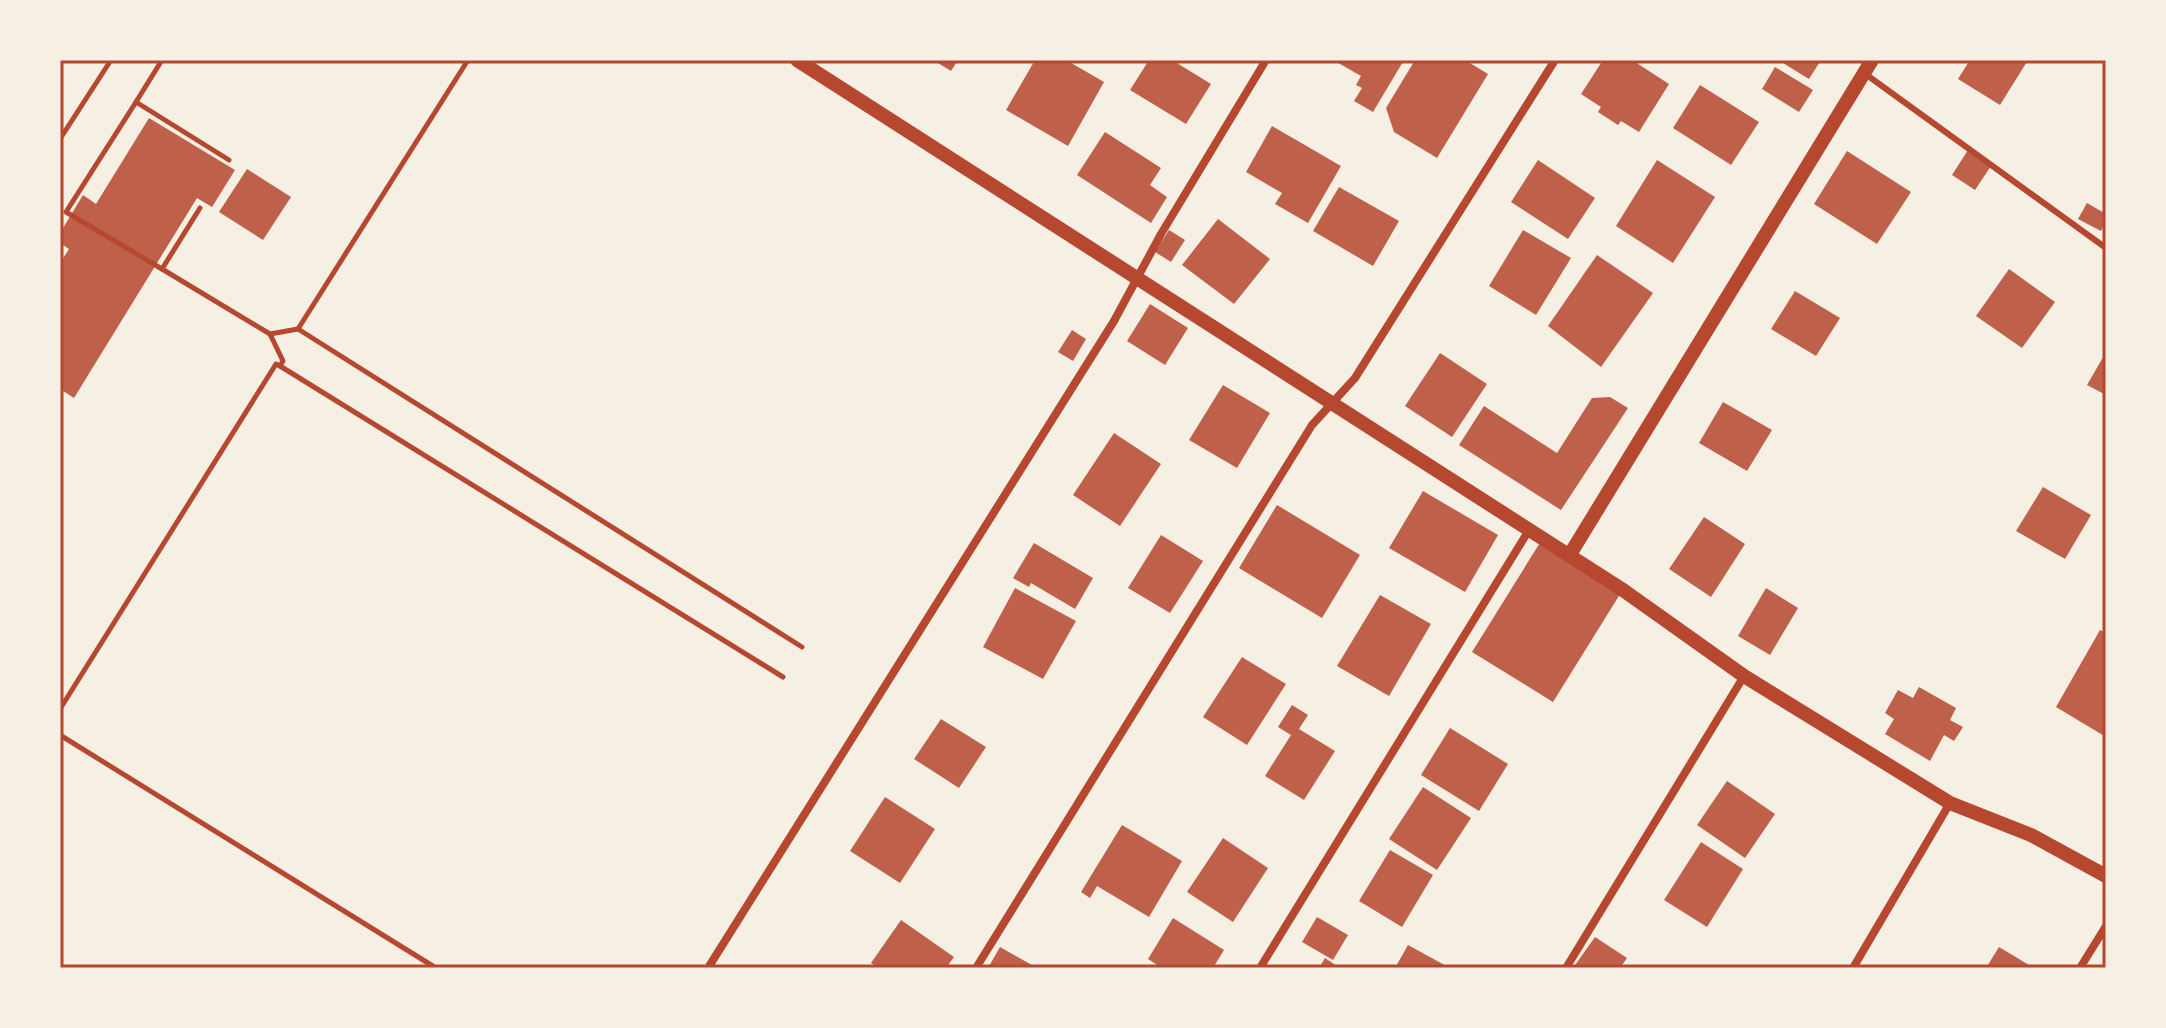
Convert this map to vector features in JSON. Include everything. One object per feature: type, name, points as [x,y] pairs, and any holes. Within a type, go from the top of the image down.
[{"type":"street","points":[[797,60],[1623,590],[1744,676],[1950,803],[2031,835],[2106,876]]},
{"type":"street","points":[[708,968],[1114,321],[1136,278],[1266,60]]},
{"type":"street","points":[[976,968],[1312,425],[1355,378],[1555,60]]},
{"type":"street","points":[[1569,556],[1868,67]]},
{"type":"street","points":[[1260,968],[1529,530]]},
{"type":"street","points":[[1566,968],[1744,676]]},
{"type":"street","points":[[1853,968],[1950,803]]},
{"type":"street","points":[[2080,968],[2106,926]]},
{"type":"lane","points":[[1868,67],[2106,248]]},
{"type":"path","points":[[60,139],[111,60]]},
{"type":"path","points":[[162,60],[63,210],[270,334],[283,361],[280,366]]},
{"type":"path","points":[[298,329],[468,60]]},
{"type":"path","points":[[136,102],[229,160]]},
{"type":"path","points":[[162,269],[200,208]]},
{"type":"path","points":[[303,322],[310,327]]},
{"type":"path","points":[[270,334],[298,329],[802,647]]},
{"type":"path","points":[[60,709],[276,364],[783,677]]},
{"type":"path","points":[[272,370],[282,376]]},
{"type":"path","points":[[60,735],[436,968]]},
{"type":"building","points":[[933,60],[958,60],[951,71]]},
{"type":"building","points":[[1035,60],[1066,60],[1104,82],[1068,146],[1006,110]]},
{"type":"building","points":[[1149,60],[1172,60],[1211,84],[1186,124],[1130,90]]},
{"type":"building","points":[[1333,60],[1404,60],[1373,112],[1354,101],[1362,88],[1356,85],[1361,76]]},
{"type":"building","points":[[1415,60],[1465,60],[1488,74],[1437,158],[1394,132],[1386,108]]},
{"type":"building","points":[[1603,60],[1632,60],[1669,84],[1639,132],[1621,121],[1618,125],[1598,112],[1601,107],[1581,94]]},
{"type":"building","points":[[1778,60],[1821,60],[1809,79]]},
{"type":"building","points":[[1970,60],[2028,60],[2000,105],[1958,79]]},
{"type":"building","points":[[1775,67],[1813,90],[1799,112],[1762,89]]},
{"type":"building","points":[[1700,85],[1759,122],[1731,165],[1673,128]]},
{"type":"building","points":[[149,118],[235,170],[212,207],[197,198],[74,398],[60,389],[60,263],[69,249],[60,243],[60,233],[83,195],[96,204]]},
{"type":"building","points":[[1272,126],[1341,166],[1308,223],[1275,204],[1282,193],[1246,172]]},
{"type":"building","points":[[1105,132],[1161,168],[1150,185],[1167,197],[1151,223],[1077,175]]},
{"type":"building","points":[[1968,150],[1991,166],[1975,190],[1952,175]]},
{"type":"building","points":[[1847,151],[1911,192],[1877,244],[1814,204]]},
{"type":"building","points":[[1538,160],[1595,198],[1568,239],[1511,202]]},
{"type":"building","points":[[1657,160],[1715,197],[1673,263],[1616,226]]},
{"type":"building","points":[[247,169],[291,197],[263,240],[219,212]]},
{"type":"building","points":[[1339,187],[1399,221],[1373,266],[1313,231]]},
{"type":"building","points":[[2087,203],[2106,214],[2101,231],[2078,219]]},
{"type":"building","points":[[1218,219],[1270,259],[1234,304],[1182,265]]},
{"type":"building","points":[[1169,230],[1185,240],[1171,262],[1155,252]]},
{"type":"building","points":[[1523,230],[1571,258],[1536,315],[1489,286]]},
{"type":"building","points":[[1597,255],[1653,293],[1601,367],[1548,326]]},
{"type":"building","points":[[2009,269],[2055,302],[2022,348],[1976,316]]},
{"type":"building","points":[[1795,291],[1840,318],[1816,356],[1771,329]]},
{"type":"building","points":[[1150,304],[1188,328],[1165,365],[1127,341]]},
{"type":"building","points":[[1072,330],[1086,339],[1073,361],[1058,352]]},
{"type":"building","points":[[2106,352],[2106,395],[2087,385]]},
{"type":"building","points":[[1440,353],[1487,384],[1452,437],[1405,406]]},
{"type":"building","points":[[1223,385],[1270,413],[1237,468],[1189,440]]},
{"type":"building","points":[[1610,397],[1628,408],[1561,510],[1459,445],[1484,406],[1557,453],[1592,398]]},
{"type":"building","points":[[1723,402],[1772,430],[1747,471],[1699,443]]},
{"type":"building","points":[[1114,433],[1161,464],[1120,526],[1073,495]]},
{"type":"building","points":[[2043,487],[2091,515],[2065,559],[2016,531]]},
{"type":"building","points":[[1423,491],[1498,535],[1465,592],[1389,548]]},
{"type":"building","points":[[1277,505],[1360,555],[1322,618],[1239,568]]},
{"type":"building","points":[[1704,517],[1745,544],[1711,597],[1669,569]]},
{"type":"building","points":[[1161,535],[1203,561],[1170,613],[1128,588]]},
{"type":"building","points":[[1541,541],[1622,591],[1553,702],[1472,652]]},
{"type":"building","points":[[1034,543],[1093,578],[1075,609],[1031,583],[1029,587],[1013,578]]},
{"type":"building","points":[[1015,588],[1076,621],[1043,679],[983,647]]},
{"type":"building","points":[[1766,588],[1798,608],[1770,655],[1738,636]]},
{"type":"building","points":[[1380,595],[1431,624],[1389,696],[1337,666]]},
{"type":"building","points":[[2100,630],[2106,633],[2106,737],[2056,707]]},
{"type":"building","points":[[1242,657],[1286,684],[1247,745],[1203,717]]},
{"type":"building","points":[[1919,687],[1956,708],[1950,720],[1963,727],[1954,741],[1944,735],[1930,761],[1885,734],[1894,719],[1885,713],[1898,690],[1913,698]]},
{"type":"building","points":[[1292,705],[1308,715],[1299,729],[1335,751],[1304,800],[1265,776],[1291,735],[1278,727]]},
{"type":"building","points":[[941,719],[986,747],[959,788],[914,759]]},
{"type":"building","points":[[1450,728],[1508,764],[1479,811],[1421,775]]},
{"type":"building","points":[[1727,781],[1775,814],[1745,858],[1697,825]]},
{"type":"building","points":[[1423,787],[1471,818],[1437,870],[1389,839]]},
{"type":"building","points":[[885,797],[935,829],[900,883],[850,851]]},
{"type":"building","points":[[1122,825],[1182,861],[1149,917],[1097,886],[1090,898],[1081,892]]},
{"type":"building","points":[[1223,838],[1268,868],[1233,922],[1187,892]]},
{"type":"building","points":[[1701,842],[1743,869],[1707,927],[1664,900]]},
{"type":"building","points":[[1390,850],[1433,875],[1402,927],[1359,901]]},
{"type":"building","points":[[1317,917],[1348,935],[1333,960],[1302,942]]},
{"type":"building","points":[[1173,918],[1224,950],[1213,968],[1162,968],[1148,959]]},
{"type":"building","points":[[901,920],[954,957],[946,968],[878,968],[871,963]]},
{"type":"building","points":[[1595,937],[1627,958],[1620,968],[1573,968]]},
{"type":"building","points":[[1408,945],[1450,968],[1395,968]]},
{"type":"building","points":[[1000,947],[1037,968],[988,968]]},
{"type":"building","points":[[1999,947],[2034,968],[1986,968]]},
{"type":"building","points":[[1325,958],[1340,968],[1319,968]]}]
